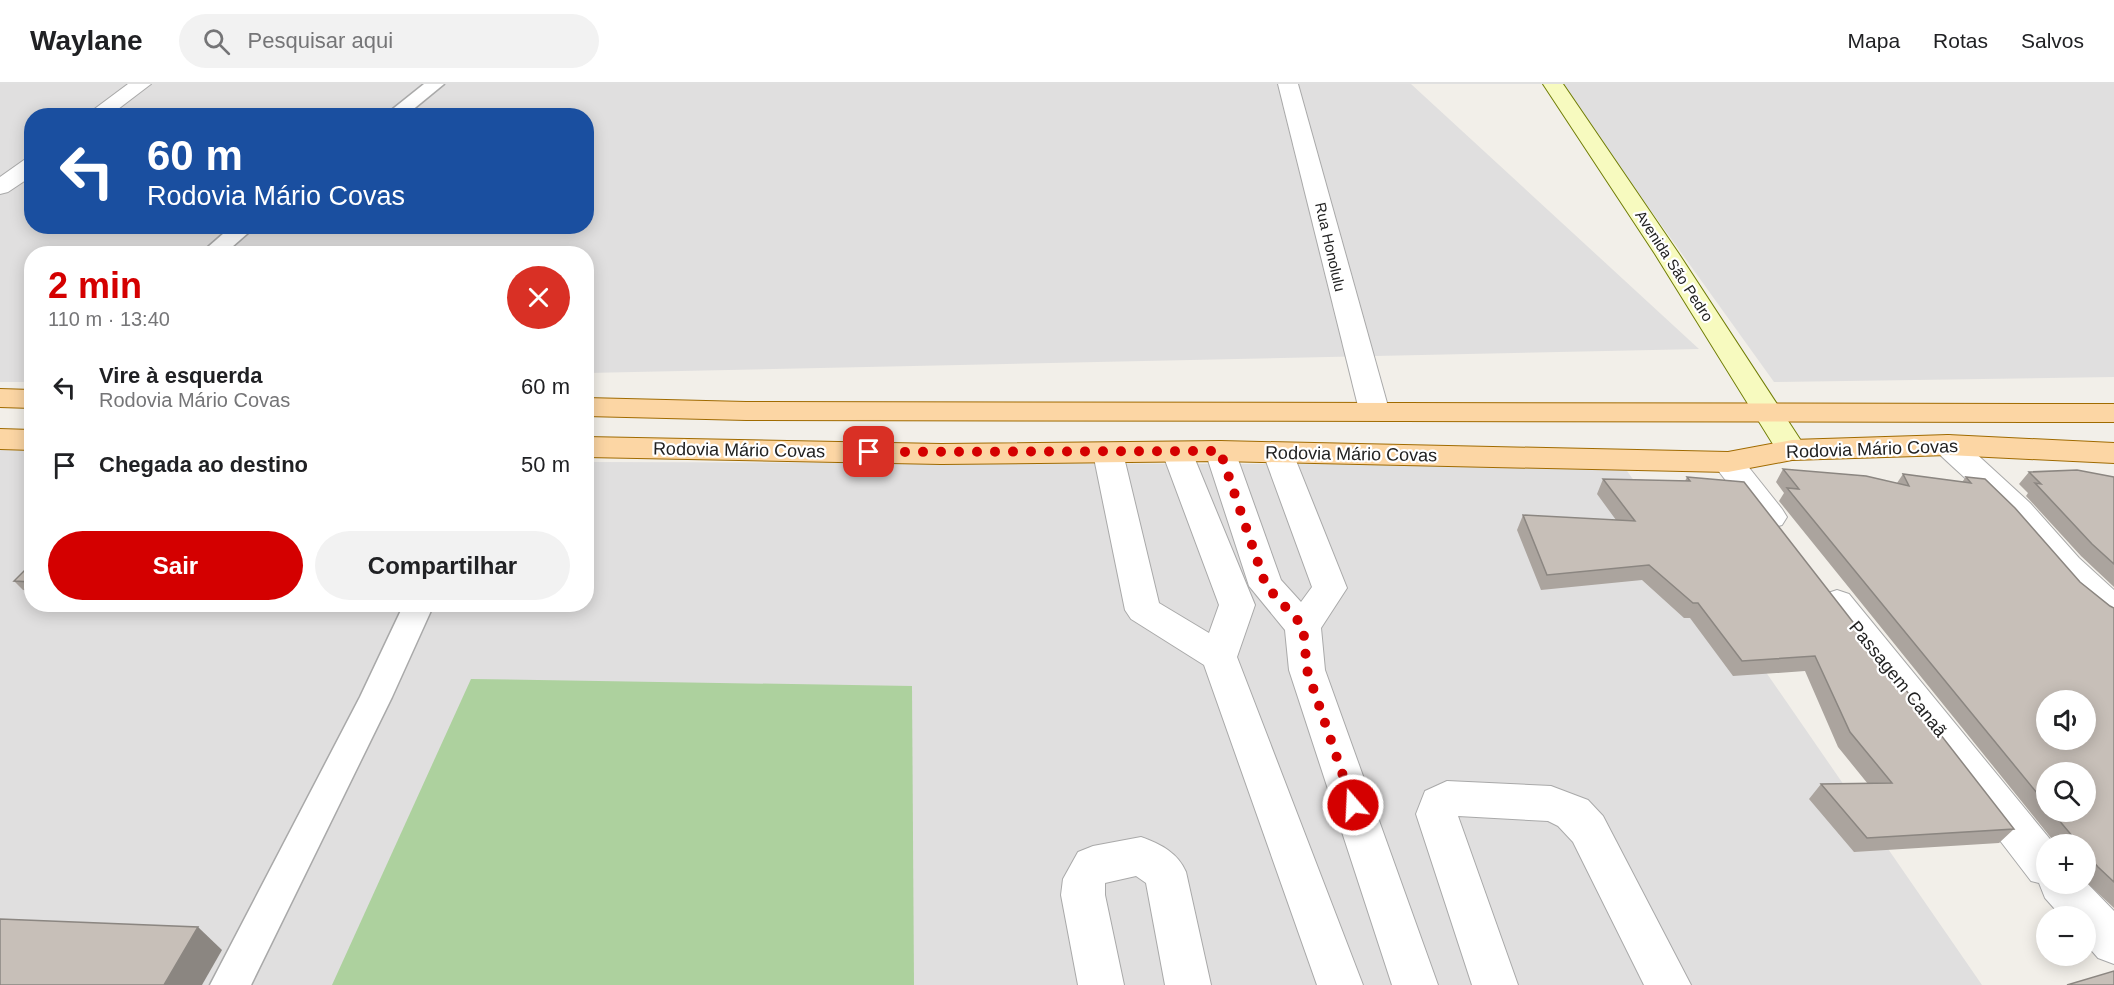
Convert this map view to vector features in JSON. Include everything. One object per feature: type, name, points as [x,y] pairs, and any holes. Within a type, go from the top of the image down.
[{"type":"main road","name":"Avenida São Pedro","points":[[1553,84],[1667,254],[1792,450]]},
{"type":"main road","name":"Rodovia Mário Covas","points":[[594,407],[757,411],[1374,410],[2114,413]]},
{"type":"main road","points":[[0,439],[24,440]]},
{"type":"main road","name":"Rodovia Mário Covas","points":[[594,447],[941,454],[1220,451],[1728,462],[1792,450],[1948,445],[2114,453]]},
{"type":"street","points":[[106,108],[141,84]]},
{"type":"street","name":"Rua Honolulu","points":[[1288,84],[1374,410]]},
{"type":"street","points":[[0,188],[24,171]]},
{"type":"street","points":[[1948,445],[2019,511],[2067,567],[2114,611]]},
{"type":"street","points":[[1220,451],[1266,586],[1303,626],[1307,670],[1415,985]]},
{"type":"street","points":[[1177,452],[1237,605],[1219,657]]},
{"type":"street","points":[[1108,453],[1143,610],[1219,657],[1340,985]]},
{"type":"street","points":[[1278,453],[1330,588],[1303,626]]},
{"type":"street","points":[[1728,462],[1793,546]]},
{"type":"street","name":"Passagem Canaã","points":[[1815,574],[2036,854]]},
{"type":"street","points":[[1495,985],[1437,813],[1439,803],[1448,798],[1551,804],[1573,813],[1588,829],[1668,985]]},
{"type":"street","points":[[1101,985],[1083,895],[1084,879],[1093,865],[1140,856],[1165,872],[1188,985]]},
{"type":"street","points":[[2069,894],[2114,943]]},
{"type":"lane","points":[[404,108],[435,84]]},
{"type":"lane","points":[[220,246],[236,234]]},
{"type":"lane","points":[[230,985],[376,697],[415,612]]},
{"type":"shaded area","points":[[0,84],[1411,84],[1699,349],[594,373],[594,246],[24,246],[24,382],[0,382]]},
{"type":"shaded area","points":[[1560,84],[2114,84],[2114,377],[1774,382]]},
{"type":"shaded area","points":[[0,450],[24,451],[24,612],[594,612],[594,462],[1623,465],[1982,985],[0,985]]},
{"type":"green space","points":[[471,679],[912,686],[914,985],[332,985]]},
{"type":"building","points":[[1783,469],[1866,476],[1909,486],[1903,474],[1971,483],[1966,477],[1985,479],[2015,508],[2080,582],[2114,608],[2114,882],[2096,865],[2096,834],[2071,834],[2060,822],[2096,822],[2096,762],[2036,762],[2036,792],[1787,488],[1799,489]]},
{"type":"building","points":[[2077,470],[2114,477],[2114,564],[2035,483],[2041,484],[2029,472]]},
{"type":"building","points":[[1687,477],[1744,482],[2014,829],[1867,838],[1821,784],[1892,783],[1850,732],[1815,656],[1742,661],[1698,603],[1693,603],[1649,565],[1547,575],[1523,515],[1635,521],[1603,479],[1690,481]]},
{"type":"building","points":[[24,571],[24,582],[14,581]]},
{"type":"building","points":[[0,919],[198,927],[164,985],[0,985]]},
{"type":"building","points":[[2114,971],[2114,985],[2067,985]]},
{"type":"route","points":[[869,452],[941,454],[1220,451],[1266,586],[1303,626],[1307,670],[1353,805]]}]
